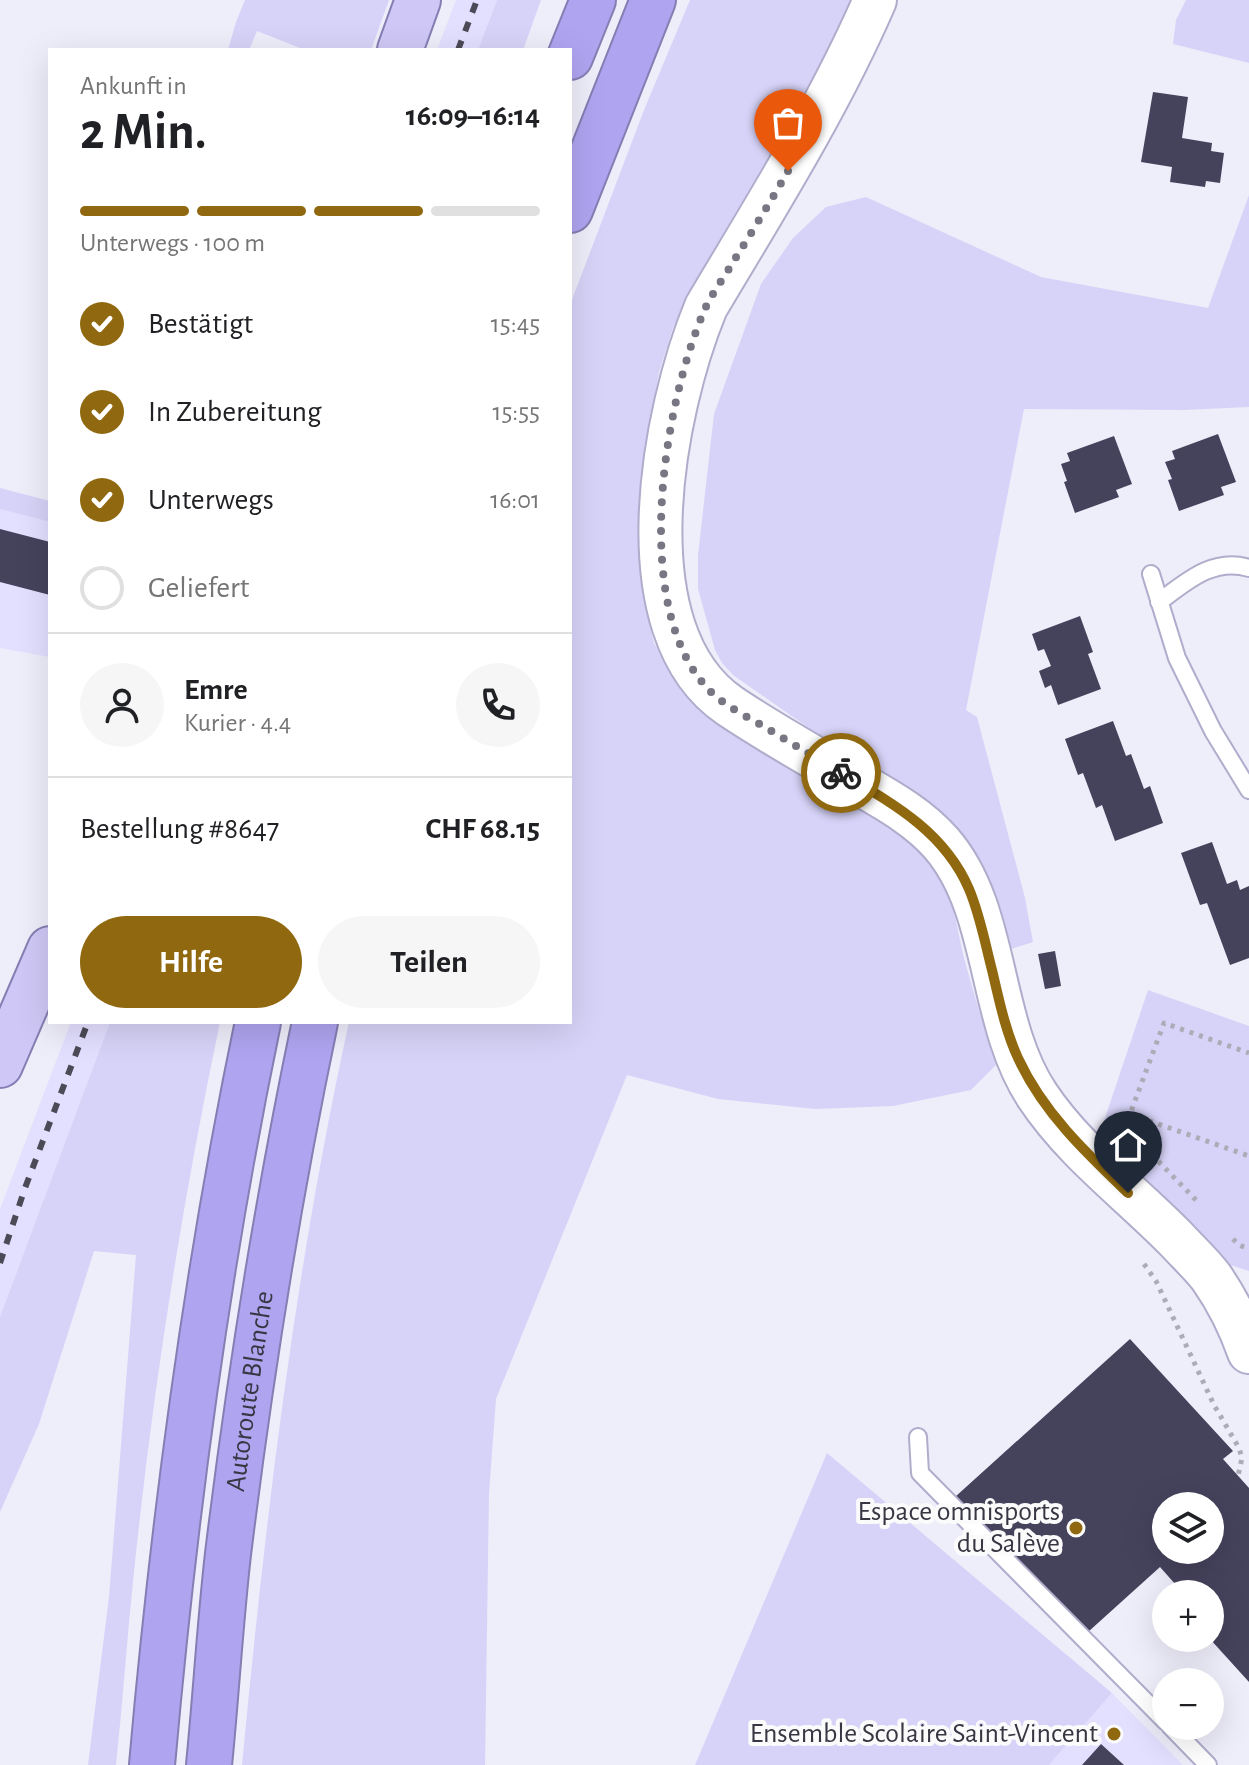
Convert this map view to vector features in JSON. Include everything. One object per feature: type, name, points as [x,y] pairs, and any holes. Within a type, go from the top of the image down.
[{"type":"highway","points":[[572,52],[593,0]]},
{"type":"highway","points":[[572,205],[653,0]]},
{"type":"highway","name":"Autoroute Blanche","points":[[152,1765],[177,1522],[202,1331],[232,1147],[258,1024]]},
{"type":"highway","name":"Autoroute Blanche","points":[[209,1765],[228,1556],[255,1358],[287,1156],[315,1024]]},
{"type":"main road","points":[[401,48],[418,0]]},
{"type":"main road","points":[[0,1065],[48,954]]},
{"type":"street","points":[[875,0],[852,53],[813,127],[706,307],[695,333],[676,395],[665,460],[662,539],[667,609],[681,647],[695,672],[713,694],[896,806],[943,845],[968,888],[1008,1032],[1036,1095],[1089,1155],[1211,1276],[1249,1352]]},
{"type":"lane","points":[[1159,602],[1213,567],[1229,564],[1249,568]]},
{"type":"lane","points":[[1151,574],[1168,637],[1183,672],[1213,731],[1249,790]]},
{"type":"lane","points":[[918,1437],[920,1473],[1152,1708]]},
{"type":"lane","points":[[1184,1740],[1208,1765]]},
{"type":"path","points":[[1198,1202],[1125,1127],[1164,1023],[1249,1053]]},
{"type":"path","points":[[1130,1114],[1249,1156]]},
{"type":"path","points":[[1229,1234],[1239,1245],[1249,1249]]},
{"type":"path","points":[[1138,1257],[1156,1281],[1214,1405],[1245,1457],[1238,1476]]},
{"type":"shaded area","points":[[245,0],[389,0],[372,48],[300,48],[257,31],[250,48],[229,48]]},
{"type":"shaded area","points":[[456,0],[497,0],[479,48],[438,48]]},
{"type":"shaded area","points":[[497,0],[541,0],[524,48],[479,48]]},
{"type":"shaded area","points":[[690,0],[851,0],[803,101],[673,328],[659,372],[640,480],[646,609],[654,643],[684,692],[718,725],[893,829],[933,867],[951,902],[969,978],[996,1065],[971,1090],[893,1106],[815,1109],[718,1099],[627,1075],[496,1399],[489,1493],[485,1765],[242,1765],[284,1392],[313,1207],[349,1024],[572,1024],[572,300],[644,110]]},
{"type":"shaded area","points":[[1186,0],[1249,0],[1249,63],[1173,44],[1176,20]]},
{"type":"shaded area","points":[[1249,195],[1249,407],[1184,410],[1024,409],[966,710],[977,717],[1025,898],[1033,942],[1008,950],[986,877],[971,848],[937,811],[849,756],[733,675],[722,663],[715,650],[698,589],[698,555],[714,414],[761,284],[793,238],[826,207],[866,197],[1041,277],[1208,308]]},
{"type":"shaded area","points":[[0,488],[48,500],[48,521],[0,509]]},
{"type":"shaded area","points":[[0,509],[48,521],[48,657],[0,648]]},
{"type":"shaded area","points":[[1148,990],[1249,1026],[1249,1271],[1221,1262],[1100,1133]]},
{"type":"shaded area","points":[[70,1024],[109,1024],[0,1317],[0,1209]]},
{"type":"shaded area","points":[[109,1024],[220,1024],[181,1227],[160,1365],[134,1572],[116,1765],[88,1765],[109,1597],[136,1255],[94,1251],[39,1424],[0,1512],[0,1317]]},
{"type":"shaded area","points":[[827,1453],[1112,1693],[1049,1765],[695,1765]]},
{"type":"shaded area","name":"Ensemble Scolaire Saint-Vincent","points":[[1112,1693],[1152,1734],[1152,1740],[1158,1740],[1183,1765],[1049,1765]]},
{"type":"building","points":[[1153,92],[1188,97],[1182,138],[1212,143],[1211,151],[1224,153],[1220,183],[1206,181],[1205,187],[1170,182],[1172,167],[1141,162]]},
{"type":"building","points":[[1218,434],[1236,482],[1221,487],[1224,495],[1179,511],[1165,462],[1175,459],[1172,451]]},
{"type":"building","points":[[1114,436],[1132,484],[1116,490],[1119,497],[1075,513],[1061,464],[1070,461],[1067,453]]},
{"type":"building","points":[[0,529],[48,541],[48,594],[0,582]]},
{"type":"building","points":[[1080,616],[1093,652],[1088,654],[1101,689],[1058,705],[1051,685],[1045,688],[1039,671],[1051,666],[1044,649],[1038,651],[1032,634]]},
{"type":"building","points":[[1113,721],[1126,756],[1131,754],[1144,789],[1150,786],[1163,823],[1115,841],[1102,805],[1096,808],[1083,773],[1078,775],[1065,739]]},
{"type":"building","points":[[1212,842],[1227,884],[1237,880],[1240,890],[1249,886],[1249,958],[1230,965],[1207,903],[1200,905],[1181,853]]},
{"type":"building","points":[[1055,951],[1061,986],[1045,989],[1038,954]]},
{"type":"building","name":"Espace omnisports du Salève","points":[[1130,1339],[1233,1451],[1223,1459],[1249,1488],[1249,1682],[1222,1652],[1224,1580],[1172,1580],[1160,1567],[1088,1632],[955,1497]]},
{"type":"building","points":[[1101,1744],[1124,1765],[1082,1765]]},
{"type":"railway","points":[[459,48],[477,0]]},
{"type":"railway","points":[[0,1263],[87,1024]]},
{"type":"way so far","points":[[788,171],[706,307],[676,395],[665,460],[664,585],[674,634],[700,679],[713,694],[841,773]]},
{"type":"place","name":"Espace omnisports du Salève","points":[[1076,1528]]},
{"type":"place","name":"Ensemble Scolaire Saint-Vincent","points":[[1114,1734]]},
{"type":"route","points":[[841,773],[896,806],[943,845],[968,888],[1005,1021],[1016,1054],[1036,1095],[1089,1155],[1128,1193]]}]
